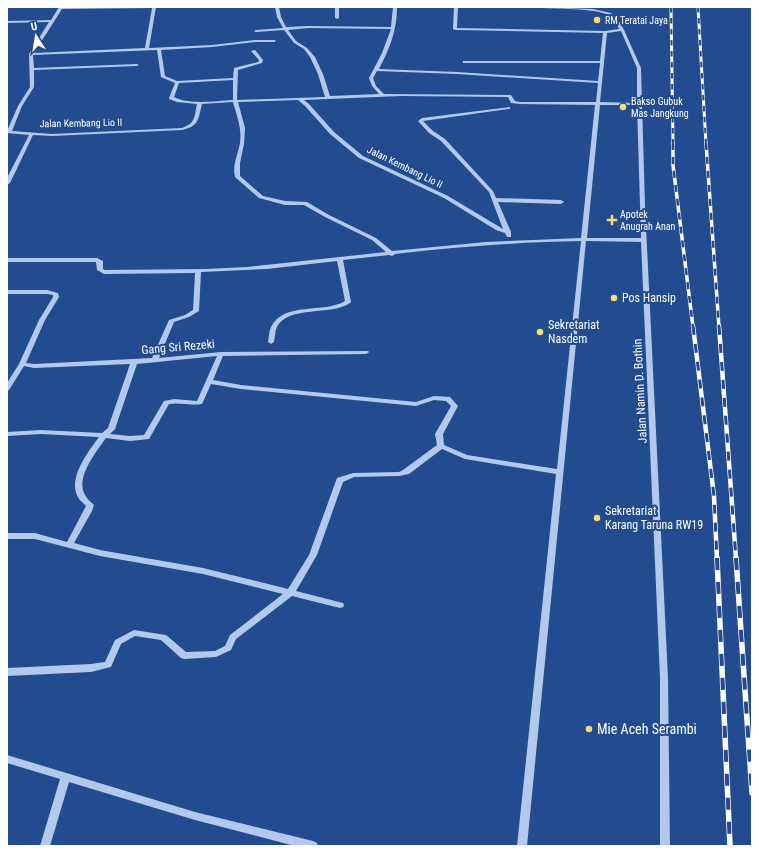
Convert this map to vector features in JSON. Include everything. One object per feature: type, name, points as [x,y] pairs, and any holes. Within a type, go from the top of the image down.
[{"type":"street","points":[[8,132],[20,106],[32,87],[31,54],[61,8],[154,7],[147,48]]},
{"type":"street","points":[[277,7],[284,28],[295,43],[304,46],[310,53],[320,72],[328,98]]},
{"type":"street","points":[[337,7],[337,18]]},
{"type":"street","points":[[383,96],[371,82],[371,78],[394,28],[395,7]]},
{"type":"street","points":[[456,7],[455,29],[605,32],[622,30]]},
{"type":"street","name":"Jalan Namin D. Bothin","points":[[540,7],[581,8],[606,12],[616,19],[639,68],[644,240],[664,678],[664,846]]},
{"type":"street","points":[[7,22],[53,20]]},
{"type":"street","points":[[256,31],[308,27],[394,28]]},
{"type":"street","points":[[522,846],[605,32]]},
{"type":"street","points":[[31,54],[274,41]]},
{"type":"street","points":[[159,48],[163,77],[177,82],[235,79]]},
{"type":"street","points":[[253,51],[261,60],[260,63],[236,69],[235,101],[243,128],[242,144],[237,163],[237,176],[261,197],[285,204],[305,203],[326,216],[374,239],[392,254]]},
{"type":"street","points":[[465,62],[602,62]]},
{"type":"street","points":[[32,69],[137,66]]},
{"type":"street","points":[[376,70],[600,82]]},
{"type":"street","points":[[177,82],[171,98],[177,102],[200,103],[383,96],[509,96],[513,102],[520,103],[639,104]]},
{"type":"street","name":"Jalan Kembang Lio II","points":[[299,99],[307,105],[332,133],[361,157],[446,197],[498,229],[508,232]]},
{"type":"street","name":"Jalan Kembang Lio II","points":[[8,132],[52,135],[191,127],[195,123],[200,103]]},
{"type":"street","points":[[508,108],[422,119],[420,121],[430,132],[444,140],[491,192],[512,241]]},
{"type":"street","points":[[7,183],[32,133]]},
{"type":"street","points":[[494,200],[561,202]]},
{"type":"street","points":[[7,260],[97,260],[100,261],[100,270],[104,272],[198,270],[266,267],[392,254],[461,245],[512,241],[584,239],[644,240]]},
{"type":"street","points":[[271,342],[274,326],[280,319],[290,313],[336,307],[344,305],[348,302],[340,259]]},
{"type":"street","points":[[155,360],[171,321],[188,316],[196,311],[198,270]]},
{"type":"street","points":[[7,292],[47,292],[56,294],[56,297],[42,320],[22,364],[7,389]]},
{"type":"street","name":"Gang Sri Rezeki","points":[[22,364],[34,366],[134,362],[221,354],[366,352]]},
{"type":"street","points":[[7,434],[41,432],[104,435],[126,438],[146,437],[166,403],[174,401],[195,404],[200,402],[221,354]]},
{"type":"street","points":[[70,544],[90,505],[84,501],[80,495],[78,487],[84,465],[104,435],[111,429],[134,362]]},
{"type":"street","points":[[209,381],[242,387],[416,404],[434,398],[448,398],[455,406],[439,434],[441,446]]},
{"type":"street","points":[[441,446],[465,457],[560,472]]},
{"type":"street","points":[[7,672],[91,668],[108,664],[118,642],[134,633],[163,636],[184,656],[216,654],[228,648],[233,637],[290,593],[313,555],[340,480],[353,475],[399,474],[406,472],[441,446]]},
{"type":"street","points":[[7,536],[35,536],[100,553],[203,571],[340,605]]},
{"type":"street","points":[[7,760],[66,776],[105,790],[195,816],[313,846]]},
{"type":"street","points":[[45,846],[66,776]]},
{"type":"railway","points":[[671,7],[673,144]]},
{"type":"railway","points":[[698,7],[706,144]]},
{"type":"railway","points":[[706,143],[719,327]]},
{"type":"railway","points":[[673,144],[673,165],[693,327]]},
{"type":"railway","points":[[693,326],[714,496],[717,559]]},
{"type":"railway","points":[[719,326],[736,559]]},
{"type":"railway","points":[[717,558],[730,846]]},
{"type":"railway","points":[[736,558],[752,793]]},
{"type":"place","name":"RM Teratai Jaya","points":[[597,20]]},
{"type":"place","name":"Bakso Gubuk Mas Jangkung","points":[[623,107]]},
{"type":"place","name":"Apotek Anugrah Anan","points":[[612,220]]},
{"type":"place","name":"Pos Hansip","points":[[614,298]]},
{"type":"place","name":"Sekretariat Nasdem","points":[[540,332]]},
{"type":"place","name":"Sekretariat Karang Taruna RW19","points":[[597,518]]},
{"type":"place","name":"Mie Aceh Serambi","points":[[589,729]]}]
